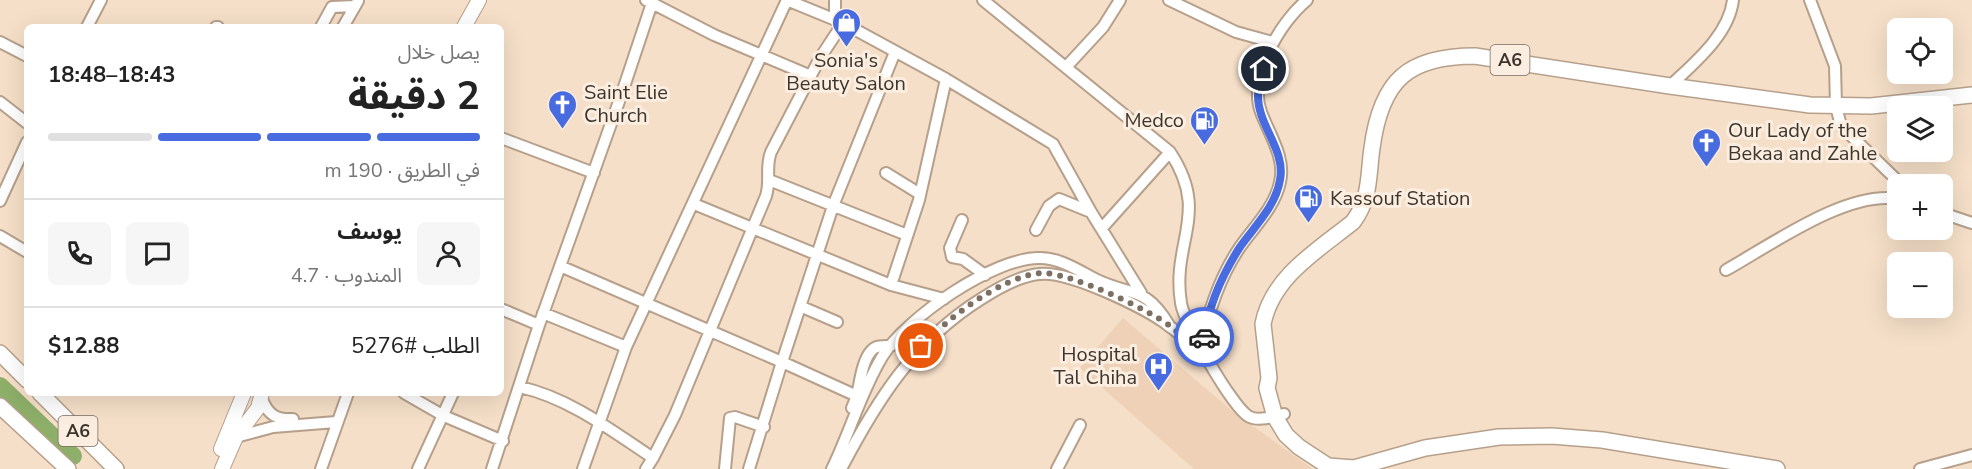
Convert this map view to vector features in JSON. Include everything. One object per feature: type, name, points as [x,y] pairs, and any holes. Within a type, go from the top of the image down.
[{"type":"highway","name":"A6","points":[[1776,469],[1602,440],[1552,436],[1498,437],[1425,448],[1354,469],[1328,466],[1299,447],[1277,411],[1269,378],[1263,324],[1271,296],[1283,280],[1353,222],[1360,213],[1366,199],[1372,148],[1386,97],[1409,70],[1444,56],[1475,56],[1671,86],[1836,106],[1894,104],[1972,95]]},
{"type":"highway","points":[[0,353],[24,377]]},
{"type":"highway","name":"A6","points":[[43,396],[116,469]]},
{"type":"highway","name":"A6","points":[[0,406],[68,469]]},
{"type":"main road","points":[[466,24],[479,0]]},
{"type":"main road","points":[[213,469],[243,396]]},
{"type":"main road","points":[[222,469],[236,437],[262,396]]},
{"type":"street","points":[[89,24],[101,0]]},
{"type":"street","points":[[344,0],[357,3]]},
{"type":"street","points":[[583,469],[626,347],[787,0],[839,22],[946,79],[1053,144],[1090,212],[1141,293],[1157,307],[1169,325],[1207,360],[1245,413],[1255,419],[1277,411]]},
{"type":"street","points":[[520,387],[543,392],[599,422],[650,465],[675,415],[753,228],[769,180],[767,163],[771,152],[839,22],[836,0]]},
{"type":"street","points":[[983,0],[1170,152],[1180,168],[1190,200],[1190,222],[1181,257],[1179,282],[1181,304],[1187,324],[1207,360]]},
{"type":"street","points":[[1067,66],[1103,27],[1120,0]]},
{"type":"street","points":[[1169,0],[1236,32],[1272,42]]},
{"type":"street","points":[[1202,348],[1211,307],[1220,284],[1241,246],[1272,202],[1280,182],[1279,156],[1260,110],[1258,95],[1272,42],[1291,15],[1307,0]]},
{"type":"street","points":[[1671,86],[1714,41],[1726,22],[1733,0]]},
{"type":"street","points":[[1810,0],[1835,66],[1836,106],[1841,126],[1890,174]]},
{"type":"street","points":[[492,469],[503,441],[539,324],[594,172],[650,1],[760,57],[811,76]]},
{"type":"street","points":[[323,24],[332,7],[357,3]]},
{"type":"street","points":[[346,24],[357,3]]},
{"type":"street","points":[[0,42],[24,54]]},
{"type":"street","points":[[749,469],[833,206],[895,52]]},
{"type":"street","points":[[891,285],[920,194],[946,79]]},
{"type":"street","points":[[0,102],[24,121]]},
{"type":"street","points":[[504,139],[594,172]]},
{"type":"street","points":[[0,201],[24,149]]},
{"type":"street","points":[[1102,228],[1170,152]]},
{"type":"street","points":[[886,173],[920,194]]},
{"type":"street","points":[[769,180],[907,235]]},
{"type":"street","points":[[1036,230],[1048,206],[1059,199],[1090,212]]},
{"type":"street","points":[[1726,270],[1839,207],[1864,199],[1887,199]]},
{"type":"street","points":[[694,204],[891,285],[944,299]]},
{"type":"street","points":[[1953,217],[1972,223]]},
{"type":"street","points":[[962,220],[950,248],[952,257],[963,259],[985,275]]},
{"type":"street","points":[[0,236],[24,250]]},
{"type":"street","points":[[832,469],[869,382],[891,346],[920,316],[996,268],[1039,258],[1067,265],[1107,285],[1141,293]]},
{"type":"street","points":[[1038,273],[1039,258]]},
{"type":"street","points":[[560,266],[647,302],[857,396]]},
{"type":"street","points":[[996,268],[1001,286]]},
{"type":"street","points":[[841,469],[866,424],[907,361],[950,320],[1001,286],[1038,273],[1075,279],[1169,325]]},
{"type":"street","points":[[802,307],[837,322]]},
{"type":"street","points":[[504,310],[539,324]]},
{"type":"street","points":[[543,313],[626,347]]},
{"type":"street","points":[[845,442],[844,433],[864,368],[872,350],[891,346]]},
{"type":"street","points":[[262,396],[271,414],[270,428]]},
{"type":"street","points":[[321,469],[347,396]]},
{"type":"street","points":[[409,396],[444,416],[503,441]]},
{"type":"street","points":[[418,469],[452,396]]},
{"type":"street","points":[[271,414],[283,420],[337,419]]},
{"type":"street","points":[[725,469],[730,418],[735,417],[764,427]]},
{"type":"street","points":[[236,437],[270,428],[337,419]]},
{"type":"street","points":[[1057,469],[1080,424]]},
{"type":"street","points":[[1920,469],[1972,455]]},
{"type":"shaded area","name":"Hospital Tal Chiha","points":[[1123,318],[1237,415],[1313,469],[1194,469],[1080,368]]},
{"type":"waterway","points":[[0,386],[73,456]]},
{"type":"way so far","points":[[921,346],[950,320],[1001,286],[1038,273],[1054,274],[1084,282],[1169,325],[1207,360],[1202,348],[1204,337]]},
{"type":"place","name":"Sonia's Beauty Salon","points":[[846,48]]},
{"type":"place","name":"Saint Elie Church","points":[[563,130]]},
{"type":"place","name":"Medco","points":[[1205,146]]},
{"type":"place","name":"Our Lady of the Bekaa and Zahle","points":[[1707,168]]},
{"type":"place","name":"Kassouf Station","points":[[1309,224]]},
{"type":"place","name":"Hospital Tal Chiha","points":[[1158,392]]},
{"type":"route","points":[[1204,337],[1211,307],[1223,277],[1241,246],[1264,216],[1280,182],[1279,156],[1260,110],[1258,95],[1264,69]]}]
